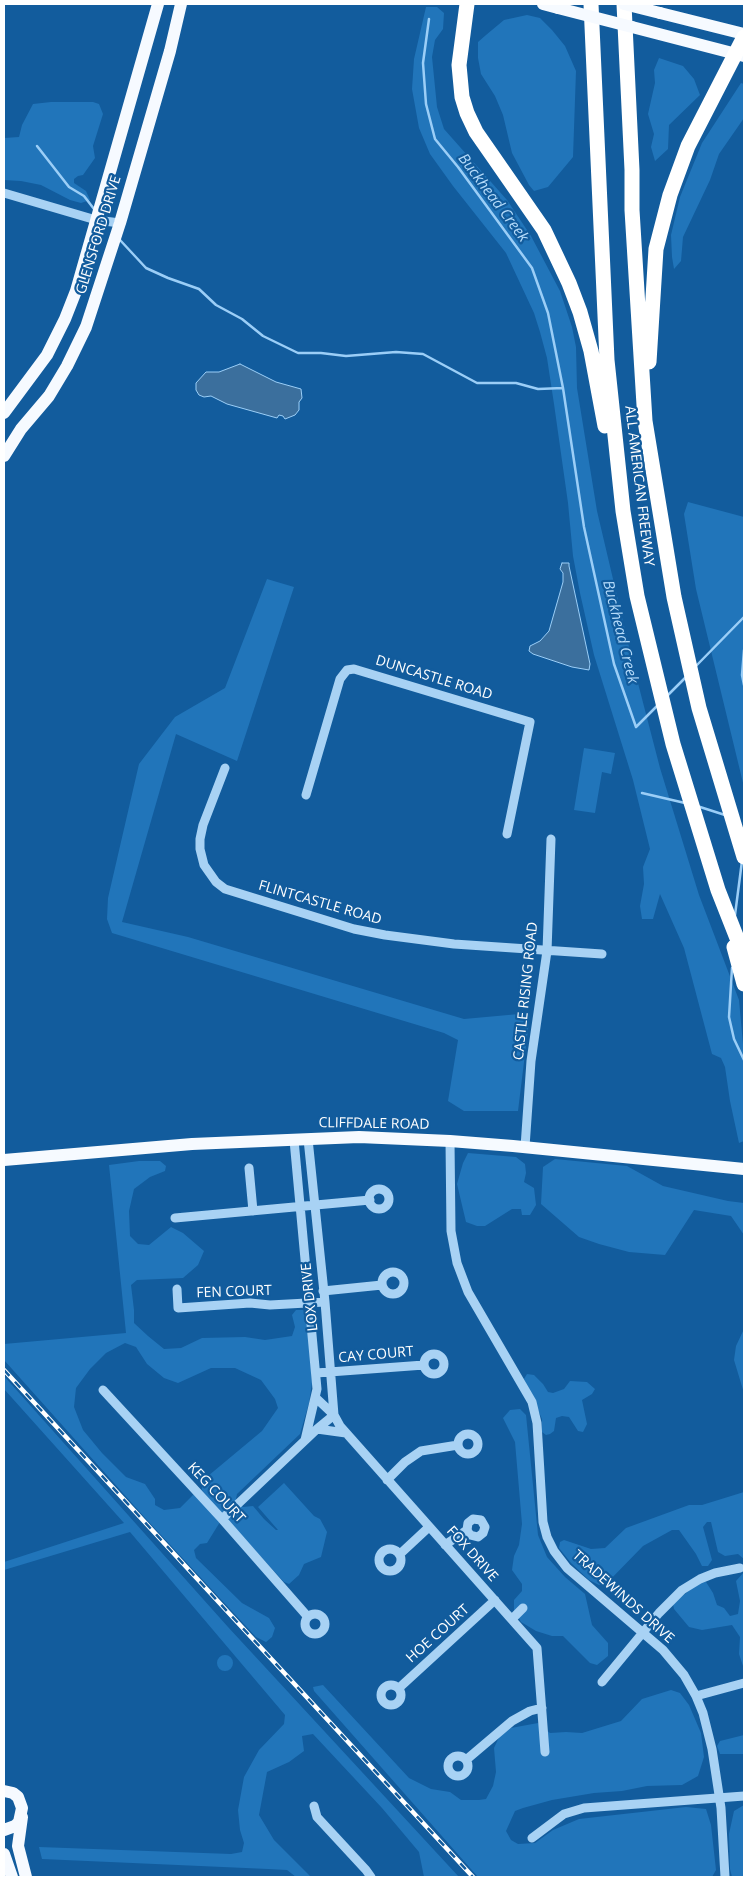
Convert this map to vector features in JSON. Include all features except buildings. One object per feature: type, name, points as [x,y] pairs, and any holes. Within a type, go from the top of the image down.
[{"type":"highway","points":[[467,4],[459,65],[462,97],[476,132],[544,230],[569,283],[580,312],[591,351],[622,511]]},
{"type":"highway","name":"ALL AMERICAN FREEWAY","points":[[591,4],[607,360],[622,511],[637,596],[660,698],[718,890],[744,956]]},
{"type":"highway","name":"ALL AMERICAN FREEWAY","points":[[624,4],[632,170],[632,210],[645,421],[674,596],[699,708],[744,857]]},
{"type":"highway","points":[[645,421],[656,249],[670,195],[688,146],[740,55],[744,36]]},
{"type":"highway","points":[[718,890],[744,984]]},
{"type":"main road","name":"GLENSFORD DRIVE","points":[[4,413],[47,354],[65,319],[89,249],[158,4]]},
{"type":"main road","name":"GLENSFORD DRIVE","points":[[4,456],[21,429],[49,396],[67,366],[86,327],[118,228],[170,51],[181,4]]},
{"type":"main road","points":[[543,4],[740,55]]},
{"type":"main road","points":[[624,4],[744,36]]},
{"type":"main road","name":"CLIFFDALE ROAD","points":[[4,1160],[192,1144],[359,1137],[525,1147],[744,1170]]},
{"type":"main road","points":[[4,1779],[8,1792],[21,1802],[22,1816],[18,1846],[26,1877]]},
{"type":"main road","points":[[4,1830],[15,1826],[22,1816]]},
{"type":"main road","points":[[4,1854],[12,1877]]},
{"type":"street","points":[[4,193],[118,228]]},
{"type":"street","name":"DUNCASTLE ROAD","points":[[306,796],[340,679],[347,670],[354,669],[530,722],[507,834]]},
{"type":"street","name":"FLINTCASTLE ROAD","points":[[225,768],[202,825],[200,839],[201,855],[206,870],[216,882],[225,888],[354,929],[385,935],[445,944],[602,954]]},
{"type":"street","name":"CASTLE RISING ROAD","points":[[525,1147],[531,1061],[547,951],[551,839]]},
{"type":"street","name":"LOX DRIVE","points":[[308,1139],[324,1291],[334,1415]]},
{"type":"street","name":"LOX DRIVE","points":[[294,1140],[316,1373],[316,1398],[305,1440]]},
{"type":"street","name":"TRADEWINDS DRIVE","points":[[450,1141],[451,1231],[457,1262],[468,1292],[532,1402],[537,1423],[543,1522],[547,1537],[554,1551],[567,1568],[656,1643],[674,1662],[696,1696],[709,1733],[721,1808],[725,1877]]},
{"type":"street","points":[[249,1168],[253,1211]]},
{"type":"street","points":[[175,1218],[370,1200]]},
{"type":"street","points":[[324,1291],[382,1285]]},
{"type":"street","name":"FEN COURT","points":[[177,1289],[178,1308],[310,1303]]},
{"type":"street","points":[[310,1303],[325,1302]]},
{"type":"street","name":"CAY COURT","points":[[316,1373],[424,1365]]},
{"type":"street","name":"KEG COURT","points":[[103,1390],[222,1519],[308,1617]]},
{"type":"street","name":"FOX DRIVE","points":[[316,1398],[334,1415],[346,1433],[537,1648],[545,1752]]},
{"type":"street","points":[[222,1519],[316,1429],[334,1415]]},
{"type":"street","points":[[316,1429],[346,1433]]},
{"type":"street","points":[[387,1480],[421,1451],[458,1445]]},
{"type":"street","points":[[400,1554],[429,1527]]},
{"type":"street","points":[[445,1545],[467,1530]]},
{"type":"street","points":[[602,1682],[642,1632],[670,1601],[690,1584],[715,1574],[740,1568]]},
{"type":"street","name":"HOE COURT","points":[[398,1688],[495,1600]]},
{"type":"street","points":[[512,1619],[523,1608]]},
{"type":"street","points":[[696,1696],[744,1683]]},
{"type":"street","points":[[466,1760],[512,1721],[530,1711],[542,1708]]},
{"type":"street","points":[[532,1838],[564,1814],[584,1808],[744,1796]]},
{"type":"street","points":[[314,1806],[317,1817],[366,1870],[370,1877]]},
{"type":"shaded area","points":[[426,7],[437,7],[444,13],[443,29],[435,40],[432,57],[437,107],[444,129],[507,200],[531,236],[560,291],[572,327],[576,347],[577,388],[597,511],[633,664],[660,768],[699,895],[739,1000],[744,1055],[744,1141],[739,1143],[725,1067],[721,1058],[712,1054],[684,948],[660,894],[653,919],[642,919],[640,906],[644,884],[643,867],[650,849],[633,780],[594,655],[580,593],[573,556],[568,503],[547,358],[540,332],[534,313],[506,253],[430,154],[419,128],[412,89],[414,59]]},
{"type":"shaded area","points":[[527,15],[540,18],[552,30],[565,46],[576,71],[573,157],[548,187],[534,191],[512,153],[503,115],[495,96],[481,74],[478,58],[478,42],[504,20]]},
{"type":"shaded area","points":[[659,58],[683,66],[694,79],[700,95],[669,125],[668,149],[655,161],[651,147],[654,134],[648,114],[655,83],[654,70]]},
{"type":"shaded area","points":[[741,83],[744,84],[744,118],[719,154],[710,180],[683,237],[681,261],[674,269],[671,235],[680,197],[702,143]]},
{"type":"shaded area","points":[[93,102],[99,104],[103,114],[93,146],[95,158],[83,175],[74,179],[74,183],[86,191],[90,200],[81,203],[70,200],[41,185],[4,180],[4,138],[19,137],[22,125],[33,104]]},
{"type":"shaded area","points":[[240,364],[276,382],[301,389],[302,398],[299,402],[299,410],[295,415],[285,419],[279,415],[277,418],[227,404],[211,396],[204,397],[199,395],[196,390],[196,383],[206,372],[219,372]]},
{"type":"shaded area","points":[[688,502],[744,517],[744,787],[696,589],[684,514]]},
{"type":"shaded area","points":[[562,563],[569,563],[590,664],[589,670],[572,667],[529,651],[530,646],[540,641],[549,631],[563,582],[563,573],[560,569]]},
{"type":"shaded area","points":[[267,579],[294,587],[237,761],[176,734],[122,922],[188,937],[464,1019],[530,1013],[518,1111],[464,1111],[448,1101],[458,1040],[444,1033],[112,933],[107,919],[108,898],[139,764],[175,717],[225,688]]},
{"type":"shaded area","points":[[584,748],[615,753],[611,774],[602,772],[595,813],[574,810]]},
{"type":"shaded area","points":[[468,1153],[516,1157],[525,1164],[524,1182],[534,1188],[536,1205],[530,1215],[522,1215],[521,1209],[512,1209],[485,1226],[477,1226],[466,1222],[457,1184]]},
{"type":"shaded area","points":[[555,1159],[627,1166],[663,1186],[744,1203],[744,1235],[731,1216],[694,1210],[665,1255],[629,1252],[579,1237],[541,1204],[543,1167]]},
{"type":"shaded area","points":[[139,1161],[160,1161],[166,1166],[165,1171],[150,1177],[134,1189],[129,1211],[130,1236],[138,1244],[149,1245],[171,1227],[183,1233],[204,1251],[198,1265],[183,1278],[137,1280],[131,1285],[134,1323],[164,1349],[181,1348],[202,1338],[245,1337],[265,1340],[292,1336],[295,1327],[292,1315],[296,1310],[303,1310],[308,1319],[312,1383],[309,1403],[300,1434],[237,1494],[236,1499],[243,1507],[253,1506],[264,1519],[278,1530],[258,1507],[284,1483],[314,1516],[320,1519],[327,1532],[321,1557],[304,1564],[299,1575],[289,1584],[284,1582],[202,1490],[202,1481],[262,1431],[278,1408],[275,1399],[261,1380],[235,1368],[211,1368],[178,1383],[164,1378],[147,1364],[136,1347],[125,1343],[106,1353],[90,1369],[76,1388],[74,1407],[83,1430],[102,1453],[126,1477],[145,1484],[155,1499],[155,1505],[164,1510],[180,1508],[193,1495],[198,1496],[220,1522],[207,1543],[200,1544],[194,1550],[196,1558],[242,1603],[269,1618],[275,1628],[272,1637],[266,1642],[256,1637],[147,1520],[4,1360],[4,1344],[126,1333],[109,1165]]},
{"type":"shaded area","points":[[744,1329],[744,1393],[734,1360],[736,1346]]},
{"type":"shaded area","points":[[527,1374],[534,1375],[548,1392],[553,1393],[564,1389],[570,1381],[587,1382],[595,1389],[592,1394],[582,1400],[587,1424],[583,1432],[578,1431],[569,1417],[562,1416],[556,1418],[554,1431],[546,1435],[542,1432],[542,1419],[524,1379]]},
{"type":"shaded area","points":[[4,1376],[228,1627],[459,1877],[424,1877],[419,1852],[382,1808],[313,1734],[302,1736],[304,1751],[289,1762],[267,1772],[259,1815],[274,1840],[311,1877],[296,1877],[287,1870],[42,1859],[39,1847],[231,1854],[242,1852],[244,1843],[240,1830],[238,1810],[244,1777],[259,1750],[284,1724],[285,1715],[130,1532],[4,1570],[4,1562],[124,1523],[4,1389]]},
{"type":"shaded area","points":[[520,1409],[526,1415],[538,1535],[547,1557],[565,1577],[585,1594],[592,1625],[608,1643],[608,1656],[597,1665],[590,1663],[563,1636],[552,1636],[536,1631],[521,1622],[514,1610],[514,1600],[522,1591],[522,1584],[512,1570],[514,1556],[519,1545],[522,1524],[515,1442],[503,1418],[510,1410]]},
{"type":"shaded area","points":[[744,1492],[744,1559],[738,1554],[725,1556],[718,1552],[711,1522],[707,1522],[703,1527],[712,1560],[708,1566],[702,1566],[679,1530],[672,1530],[643,1546],[606,1584],[599,1585],[589,1580],[571,1563],[559,1548],[560,1542],[564,1540],[591,1549],[605,1548],[626,1528],[689,1505],[702,1505]]},
{"type":"shaded area","points":[[744,1572],[744,1669],[739,1654],[740,1637],[732,1625],[702,1630],[689,1627],[674,1609],[673,1604],[698,1583],[706,1582],[713,1593],[717,1605],[724,1608],[730,1616],[738,1614],[740,1601],[736,1581]]},
{"type":"shaded area","points":[[225,1655],[231,1657],[233,1663],[231,1669],[225,1671],[219,1669],[217,1663],[219,1657]]},
{"type":"shaded area","points":[[323,1685],[409,1778],[431,1789],[450,1792],[461,1800],[486,1799],[493,1786],[496,1772],[494,1748],[500,1735],[511,1728],[538,1723],[550,1733],[582,1733],[621,1721],[642,1699],[671,1690],[680,1693],[689,1705],[701,1733],[704,1757],[698,1776],[682,1785],[647,1786],[622,1791],[594,1793],[552,1800],[523,1808],[515,1811],[506,1831],[511,1840],[518,1844],[535,1843],[553,1830],[579,1819],[686,1807],[706,1809],[711,1825],[716,1870],[712,1877],[478,1877],[314,1691],[313,1687]]},
{"type":"shaded area","points":[[744,1735],[744,1754],[720,1754],[717,1746],[720,1741]]},
{"type":"shaded area","points":[[744,1805],[744,1877],[732,1877],[729,1834],[734,1811]]},
{"type":"waterway","name":"Buckhead Creek","points":[[429,19],[423,63],[426,104],[435,139],[458,167],[532,268],[548,313],[563,388],[584,527],[614,664],[636,727],[658,705]]},
{"type":"waterway","points":[[37,146],[69,187],[84,196],[94,209]]},
{"type":"waterway","name":"Buckhead Creek","points":[[120,240],[146,268],[199,289],[216,305],[242,319],[263,336],[298,353],[346,356],[396,352],[423,354],[477,383],[516,383],[538,389],[563,388]]},
{"type":"waterway","name":"Buckhead Creek","points":[[695,667],[744,617]]},
{"type":"waterway","name":"Buckhead Creek","points":[[744,650],[742,675],[744,685]]},
{"type":"waterway","name":"Buckhead Creek","points":[[667,696],[686,677]]},
{"type":"waterway","points":[[642,793],[685,803]]},
{"type":"waterway","points":[[697,806],[725,815]]},
{"type":"waterway","name":"Buckhead Creek","points":[[735,915],[742,861]]},
{"type":"waterway","name":"Buckhead Creek","points":[[732,968],[729,1017],[734,1039],[744,1060]]},
{"type":"railway","points":[[4,1370],[473,1877]]}]
